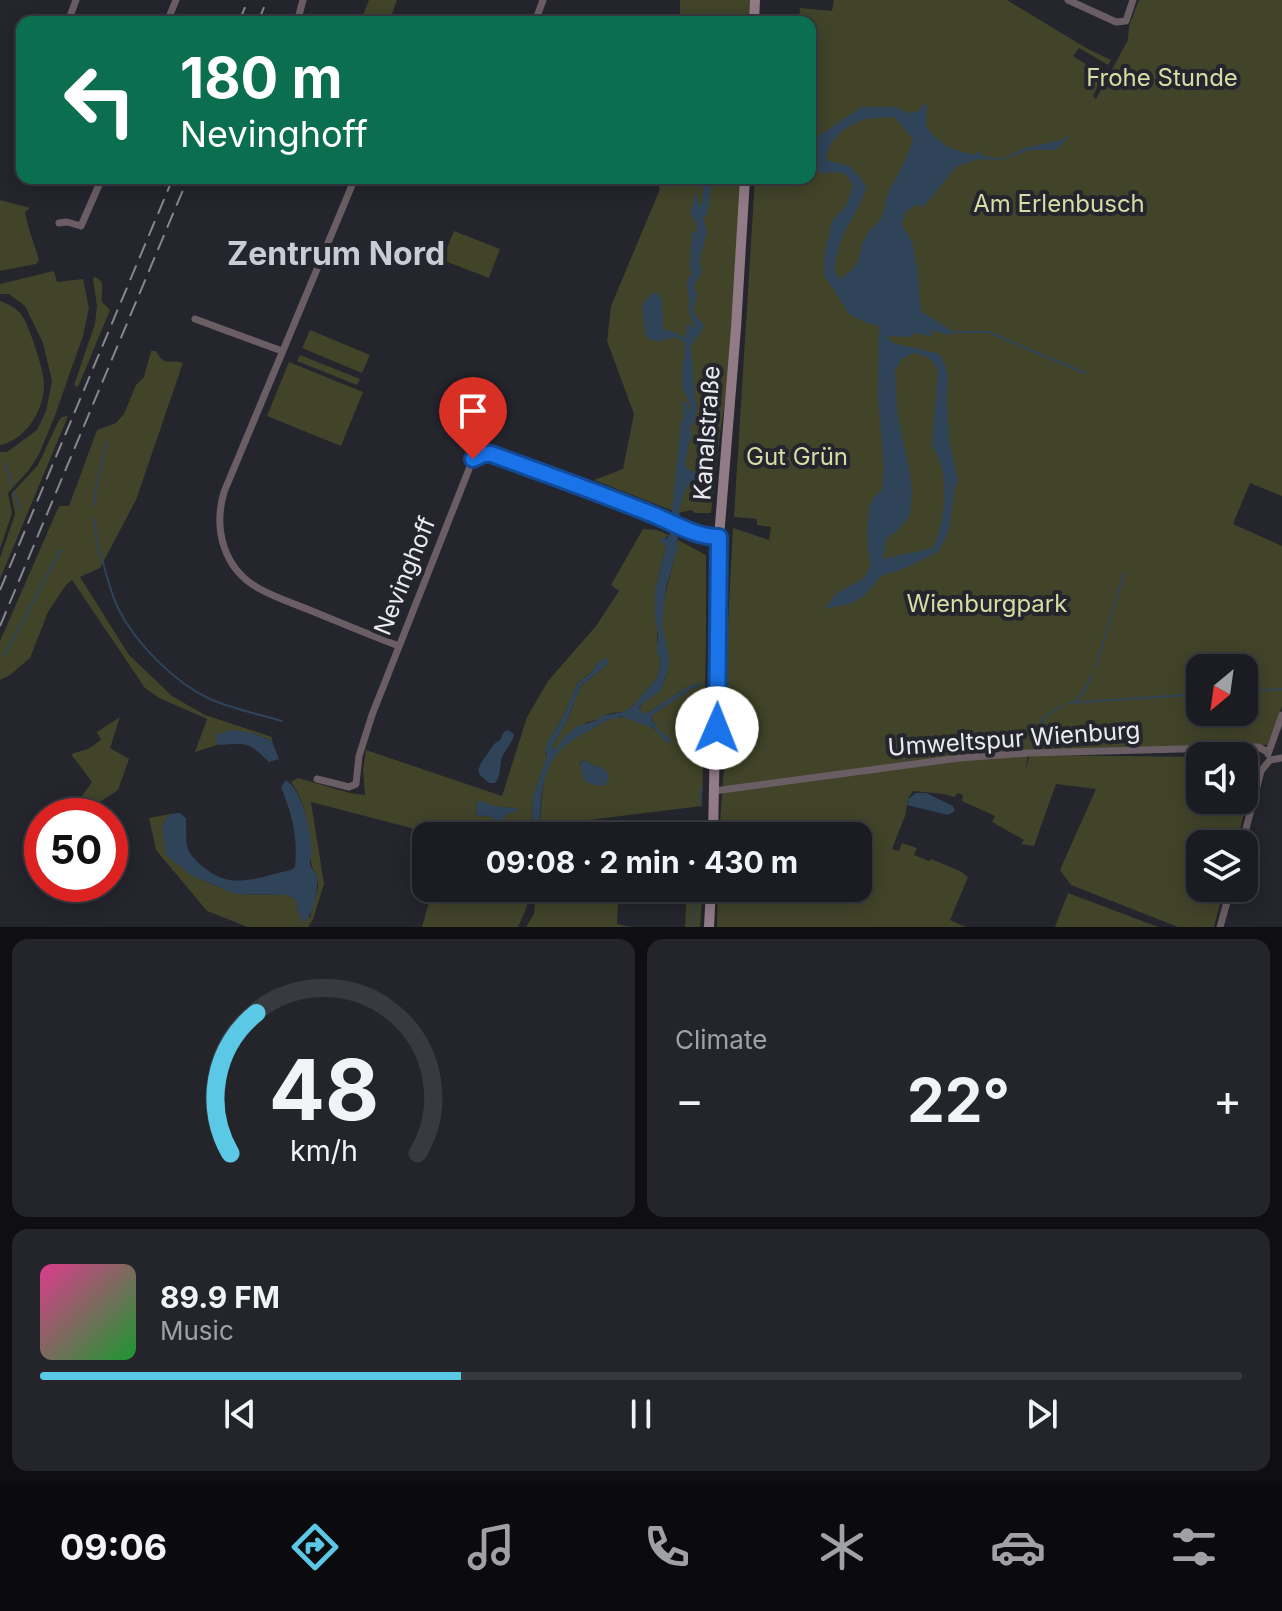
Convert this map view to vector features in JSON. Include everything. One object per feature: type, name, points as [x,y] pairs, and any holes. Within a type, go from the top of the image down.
[{"type":"main road","name":"Kanalstraße","points":[[713,822],[719,537],[745,184]]},
{"type":"main road","points":[[709,927],[710,902]]},
{"type":"street","points":[[299,15],[303,0]]},
{"type":"street","points":[[1068,0],[1116,22],[1126,21],[1133,0]]},
{"type":"street","points":[[59,223],[81,226],[99,184]]},
{"type":"street","points":[[352,184],[224,492],[219,512],[220,537],[236,569],[258,588],[399,646]]},
{"type":"street","points":[[195,319],[282,351]]},
{"type":"street","name":"Nevinghoff","points":[[317,779],[349,787],[356,784],[362,744],[473,459],[491,454],[704,537],[719,537]]},
{"type":"street","points":[[1246,830],[1261,771],[1282,715]]},
{"type":"street","name":"Umweltspur Wienburg","points":[[714,791],[979,756],[1258,747],[1269,756],[1282,758]]},
{"type":"street","points":[[1220,927],[1227,902]]},
{"type":"green space","points":[[369,0],[397,0],[391,16],[363,16]]},
{"type":"green space","points":[[680,0],[751,0],[750,16],[680,16]]},
{"type":"green space","name":"Wienburgpark","points":[[834,0],[1007,0],[1111,60],[1108,65],[1079,48],[1073,56],[1103,75],[1093,96],[1096,99],[1128,40],[1129,26],[1139,0],[1282,0],[1282,496],[1250,483],[1233,524],[1282,546],[1282,706],[1267,745],[1258,745],[1258,742],[1186,742],[1186,747],[1029,751],[1025,771],[1030,755],[1186,757],[1186,814],[1244,814],[1240,830],[1186,830],[1186,902],[1220,902],[1214,927],[1178,927],[1071,885],[1060,870],[1096,789],[1056,784],[1034,846],[1021,844],[1024,840],[992,822],[995,816],[962,801],[963,795],[958,793],[954,797],[913,791],[892,849],[899,851],[902,843],[917,848],[914,855],[929,861],[931,859],[968,877],[950,920],[966,927],[717,927],[718,902],[872,902],[872,822],[720,822],[733,528],[769,540],[771,527],[757,525],[757,519],[734,517],[755,184],[816,184],[816,16],[799,16],[800,8],[832,11]]},
{"type":"green space","points":[[658,184],[741,184],[726,396],[711,513],[691,510],[676,512],[594,480],[623,469],[634,414],[607,341],[611,306],[660,189]]},
{"type":"green space","points":[[0,200],[30,208],[25,212],[39,260],[36,264],[0,271]]},
{"type":"green space","points":[[454,231],[500,249],[489,278],[442,260]]},
{"type":"green space","points":[[54,271],[57,282],[83,279],[89,308],[83,336],[39,454],[8,493],[12,513],[0,549],[0,452],[7,452],[37,430],[46,411],[52,381],[43,343],[25,306],[9,294],[0,294],[0,284]]},
{"type":"green space","points":[[95,277],[102,284],[102,302],[110,310],[78,387],[74,385],[95,324]]},
{"type":"green space","points":[[0,301],[21,314],[32,337],[44,384],[41,404],[32,422],[18,437],[0,445]]},
{"type":"green space","points":[[310,330],[370,355],[362,373],[302,348]]},
{"type":"green space","points":[[151,351],[156,351],[165,361],[183,363],[136,500],[100,568],[80,577],[129,655],[172,696],[205,715],[272,737],[272,741],[252,733],[216,735],[217,745],[195,752],[207,719],[159,698],[145,688],[72,580],[48,612],[30,658],[0,680],[0,641],[59,506],[69,506],[97,430],[116,423],[124,414],[136,385],[144,377]]},
{"type":"green space","points":[[300,355],[360,379],[357,385],[297,361]]},
{"type":"green space","points":[[289,362],[363,392],[341,446],[267,416]]},
{"type":"green space","points":[[68,416],[0,579],[0,558],[15,514],[11,494],[38,465],[59,420]]},
{"type":"green space","points":[[643,529],[669,535],[664,539],[666,547],[655,595],[661,660],[657,678],[632,707],[588,722],[571,732],[553,749],[581,686],[608,664],[597,664],[577,684],[549,740],[533,798],[532,822],[502,822],[516,808],[498,807],[482,801],[477,802],[476,815],[492,817],[495,822],[412,822],[412,828],[311,802],[324,884],[308,927],[248,927],[207,911],[156,850],[149,818],[170,814],[162,826],[191,875],[235,894],[288,895],[296,900],[299,914],[310,917],[318,887],[317,875],[311,862],[306,816],[291,782],[298,778],[365,795],[363,769],[366,750],[502,796],[527,717],[548,681],[596,626],[619,591],[611,585]]},
{"type":"green space","points":[[678,540],[706,555],[702,806],[572,822],[540,822],[548,767],[554,756],[576,737],[617,717],[649,726],[669,743],[651,716],[701,685],[687,687],[648,713],[642,713],[639,708],[658,693],[667,673],[662,631],[664,599]],"holes":[[[584,760],[596,767],[601,766],[609,775],[606,783],[591,782],[583,774],[580,763]]]},
{"type":"green space","points":[[120,717],[110,748],[129,759],[118,790],[106,798],[80,798],[92,782],[71,754],[88,749],[101,740],[97,732]]},
{"type":"green space","points":[[1068,893],[1158,927],[1055,927]]},
{"type":"green space","points":[[429,902],[527,902],[518,927],[422,927]]},
{"type":"green space","points":[[535,902],[618,902],[617,924],[631,927],[526,927],[534,914]]},
{"type":"green space","points":[[686,902],[702,902],[700,927],[685,927]]},
{"type":"water","points":[[927,105],[926,126],[947,147],[973,155],[984,148],[980,151],[981,155],[1001,159],[1069,135],[1056,150],[1030,150],[1002,160],[979,159],[957,166],[926,204],[921,207],[917,204],[903,214],[905,218],[901,223],[912,241],[921,311],[951,332],[950,335],[929,330],[934,337],[915,333],[909,337],[888,338],[893,343],[940,354],[945,365],[949,441],[958,480],[949,528],[938,552],[881,576],[865,595],[852,603],[824,609],[836,594],[864,578],[871,566],[868,542],[870,505],[882,490],[884,468],[878,395],[879,326],[850,315],[824,275],[832,221],[847,204],[853,185],[845,174],[821,173],[816,168],[816,140],[861,107],[895,107],[909,113]],"holes":[[[894,117],[913,139],[888,194],[881,219],[866,236],[857,263],[841,279],[835,273],[838,248],[866,188],[850,166],[826,160],[829,147],[842,132],[868,119]],[[913,353],[934,363],[938,371],[932,446],[938,456],[944,482],[941,524],[933,548],[883,559],[886,539],[910,515],[912,493],[897,412],[895,370],[902,359]]]},
{"type":"water","points":[[704,184],[712,184],[707,215],[703,217],[707,233],[700,254],[702,271],[694,289],[697,295],[693,312],[705,325],[691,346],[697,410],[690,428],[692,439],[685,467],[696,473],[696,478],[684,492],[680,506],[677,550],[666,588],[662,623],[668,670],[661,690],[642,704],[640,710],[648,713],[687,687],[701,682],[701,685],[651,716],[656,726],[671,739],[669,743],[654,728],[620,716],[609,719],[566,745],[557,753],[546,774],[541,822],[532,822],[533,797],[547,756],[545,751],[577,684],[603,659],[607,659],[608,664],[581,686],[553,749],[578,726],[632,707],[657,678],[661,660],[657,653],[655,591],[666,547],[660,539],[666,539],[670,534],[684,417],[682,402],[687,403],[689,414],[690,404],[682,387],[685,343],[676,337],[660,341],[649,339],[642,309],[653,293],[658,293],[662,301],[663,329],[685,338],[687,324],[694,328],[689,312],[687,284],[692,274],[692,234],[697,227],[690,214],[694,193],[698,206],[702,204]]},
{"type":"water","points":[[233,730],[272,741],[279,759],[269,762],[246,745],[217,745],[215,735]]},
{"type":"water","points":[[508,730],[514,734],[511,743],[502,757],[497,780],[489,783],[478,770],[494,744]]},
{"type":"water","points":[[584,760],[596,767],[601,766],[609,775],[606,783],[596,785],[584,780],[580,764]]},
{"type":"water","points":[[286,780],[297,793],[305,812],[312,844],[310,864],[317,875],[315,900],[305,922],[299,914],[296,900],[288,895],[235,894],[191,875],[166,855],[162,826],[170,814],[180,813],[186,818],[189,852],[216,876],[237,881],[291,870],[295,867],[296,846],[291,816],[281,787]]},
{"type":"water","points":[[916,793],[926,793],[953,806],[955,811],[948,815],[907,805],[908,799]]},
{"type":"water","points":[[477,802],[516,808],[517,811],[506,815],[502,822],[495,822],[492,817],[476,815]]},
{"type":"waterway","points":[[951,332],[988,332],[1085,373]]},
{"type":"waterway","points":[[94,505],[107,443]]},
{"type":"waterway","points":[[5,463],[12,484]]},
{"type":"waterway","points":[[14,492],[20,509]]},
{"type":"waterway","points":[[94,519],[98,552],[115,602],[125,621],[157,661],[183,683],[210,699],[282,721]]},
{"type":"waterway","points":[[4,656],[62,551]]},
{"type":"waterway","points":[[1096,666],[1124,573]]},
{"type":"waterway","points":[[1075,700],[1083,693],[1092,675]]},
{"type":"waterway","points":[[1258,691],[1282,689]]},
{"type":"waterway","points":[[1069,703],[1186,695]]},
{"type":"waterway","points":[[1036,731],[1044,717],[1063,705]]},
{"type":"waterway","points":[[700,804],[702,787]]},
{"type":"waterway","points":[[693,927],[695,902]]},
{"type":"railway","points":[[241,16],[248,0]]},
{"type":"railway","points":[[260,16],[267,0]]},
{"type":"railway","points":[[0,590],[170,184]]},
{"type":"railway","points":[[0,626],[185,184]]},
{"type":"district","name":"Zentrum Nord","points":[[336,254]]},
{"type":"route","points":[[473,459],[491,454],[653,514],[704,537],[719,537],[717,728]]},
{"type":"park label","name":"Frohe Stunde","points":[[1162,78]]},
{"type":"park label","name":"Am Erlenbusch","points":[[1059,204]]},
{"type":"park label","name":"Gut Grün","points":[[797,457]]}]
